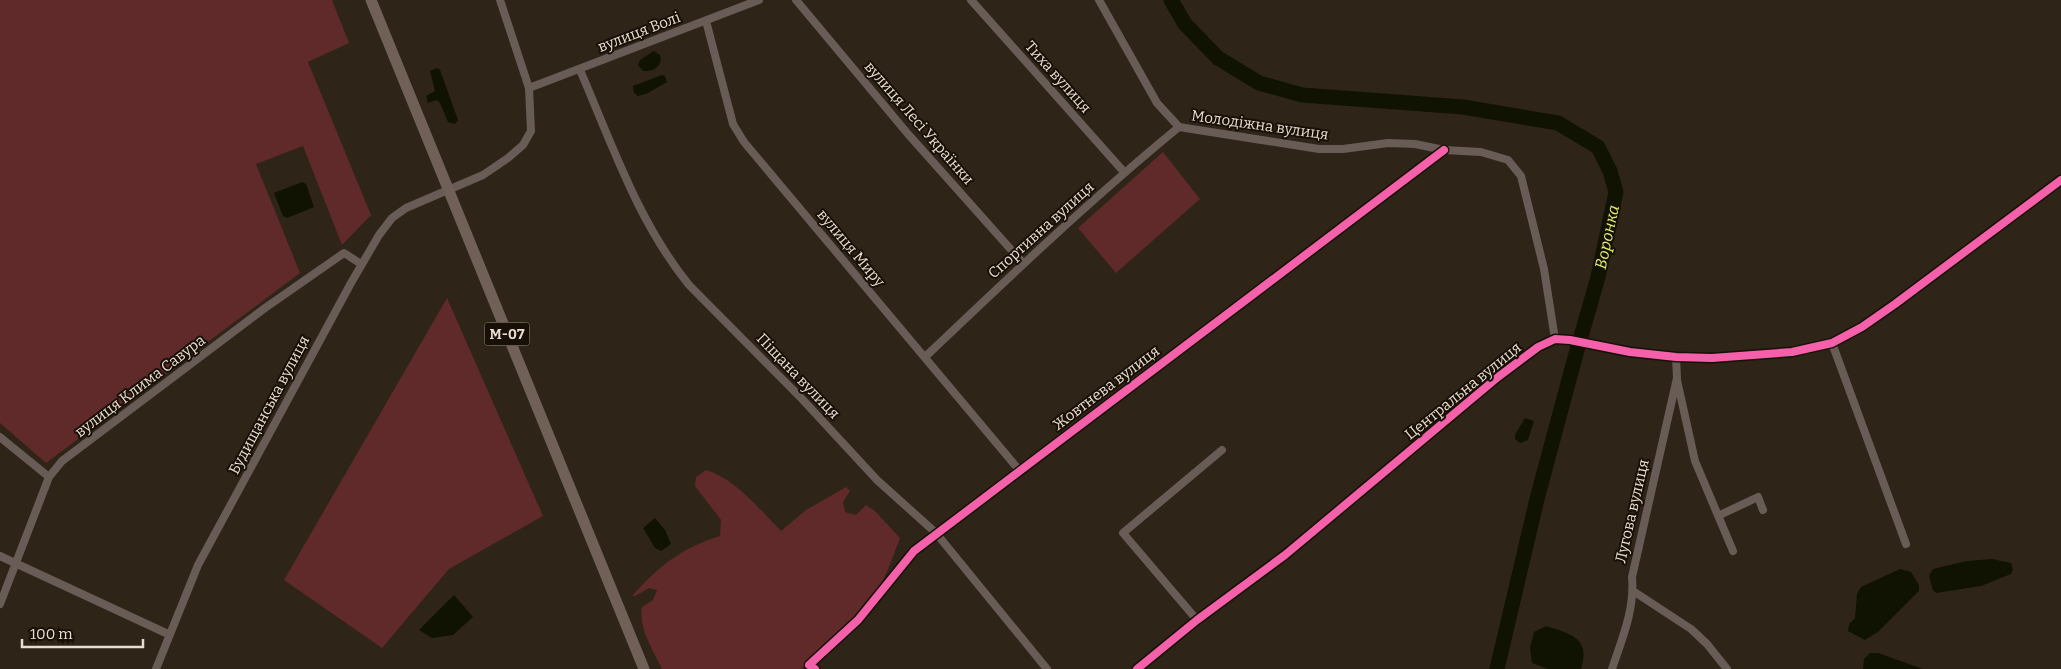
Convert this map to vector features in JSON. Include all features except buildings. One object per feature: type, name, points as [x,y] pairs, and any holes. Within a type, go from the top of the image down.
[{"type":"highway","name":"М-07","points":[[371,0],[644,669]]},
{"type":"street","name":"Будищанська вулиця","points":[[156,669],[168,634],[198,565],[361,264],[392,218],[406,208],[483,174],[524,145],[531,131],[529,88],[500,0]]},
{"type":"street","name":"вулиця Волі","points":[[529,88],[759,0]]},
{"type":"street","name":"вулиця Лесі Українки","points":[[796,0],[908,134],[1024,263]]},
{"type":"street","name":"Тиха вулиця","points":[[971,0],[1124,172]]},
{"type":"street","name":"Молодіжна вулиця","points":[[1100,0],[1157,103],[1178,127],[1319,148],[1343,149],[1388,143],[1414,144],[1444,150],[1490,154],[1508,160],[1521,176],[1544,269],[1555,339]]},
{"type":"street","name":"вулиця Миру","points":[[706,20],[733,124],[744,142],[1019,470]]},
{"type":"street","name":"Піщана вулиця","points":[[580,70],[638,204],[654,236],[673,265],[689,285],[803,400],[877,480],[936,533],[1047,669]]},
{"type":"street","name":"Спортивна вулиця","points":[[925,357],[1124,172],[1178,127]]},
{"type":"street","name":"Жовтнева вулиця","points":[[815,669],[809,665],[858,620],[905,560],[936,533],[1444,150]]},
{"type":"street","points":[[1555,339],[1589,343],[1630,352],[1676,357],[1712,358],[1792,352],[1832,343],[1862,327],[1895,304],[2061,180]]},
{"type":"street","name":"вулиця Клима Савура","points":[[0,604],[49,477],[62,461],[265,308],[344,253],[361,264]]},
{"type":"street","name":"Центральна вулиця","points":[[1137,669],[1197,620],[1285,556],[1498,377],[1538,347],[1555,339]]},
{"type":"street","points":[[1832,343],[1906,544]]},
{"type":"street","name":"Лугова вулиця","points":[[1612,669],[1630,614],[1633,591],[1632,577],[1677,378],[1676,357]]},
{"type":"street","points":[[1677,378],[1695,461],[1720,515],[1733,551]]},
{"type":"street","points":[[0,437],[49,477]]},
{"type":"street","points":[[1197,620],[1123,533],[1222,450]]},
{"type":"street","points":[[1720,515],[1758,497],[1764,510]]},
{"type":"street","points":[[0,556],[168,634]]},
{"type":"street","points":[[1633,591],[1691,629],[1707,644],[1726,669]]},
{"type":"shaded area","points":[[0,0],[332,0],[349,43],[308,62],[371,215],[342,245],[303,146],[256,164],[300,273],[46,463],[0,423]]},
{"type":"shaded area","points":[[654,51],[660,55],[659,65],[657,68],[643,71],[638,65],[640,60]]},
{"type":"shaded area","points":[[437,68],[440,70],[458,120],[455,124],[448,122],[437,100],[428,103],[426,96],[435,91],[430,71]]},
{"type":"shaded area","points":[[662,75],[665,76],[667,82],[648,93],[638,96],[634,93],[633,86]]},
{"type":"shaded area","points":[[1163,152],[1200,199],[1116,273],[1078,228]]},
{"type":"shaded area","points":[[302,182],[306,184],[314,207],[287,218],[283,216],[274,193]]},
{"type":"shaded area","points":[[447,298],[543,516],[449,569],[382,648],[284,580]]},
{"type":"shaded area","points":[[1525,418],[1534,421],[1528,440],[1520,443],[1515,439],[1515,435]]},
{"type":"shaded area","points":[[706,470],[717,474],[737,487],[781,531],[806,510],[846,487],[850,491],[843,502],[845,512],[856,515],[866,505],[875,511],[900,538],[884,579],[870,601],[838,638],[801,669],[662,669],[651,647],[644,631],[641,615],[642,607],[653,600],[657,590],[649,588],[632,596],[661,567],[682,552],[720,536],[721,520],[695,486],[696,477]]},
{"type":"shaded area","points":[[655,518],[665,530],[671,544],[661,551],[655,548],[643,528]]},
{"type":"shaded area","points":[[1992,559],[2011,563],[2013,570],[2011,574],[1981,586],[1936,593],[1933,590],[1929,576],[1933,569],[1967,561]]},
{"type":"shaded area","points":[[1900,569],[1911,572],[1919,585],[1919,591],[1878,632],[1865,640],[1848,631],[1849,624],[1855,618],[1857,594],[1861,587]]},
{"type":"shaded area","points":[[454,595],[473,617],[453,635],[432,638],[419,630]]},
{"type":"shaded area","points":[[1546,626],[1577,639],[1583,650],[1581,669],[1548,669],[1532,663],[1530,648],[1534,632]]},
{"type":"shaded area","points":[[1870,653],[1878,653],[1923,669],[1863,669],[1864,659]]},
{"type":"waterway","name":"Воронка","points":[[1171,0],[1185,24],[1218,58],[1259,83],[1302,95],[1463,107],[1558,123],[1598,147],[1610,171],[1616,192],[1598,277],[1537,499],[1497,669]]},
{"type":"cycle path","points":[[815,669],[809,665],[858,620],[914,551],[1444,150]]},
{"type":"cycle path","points":[[1137,669],[1197,620],[1285,555],[1498,377],[1538,347],[1555,339],[1570,340],[1630,352],[1676,357],[1712,358],[1792,352],[1832,343],[1862,327],[1895,304],[2061,180]]}]
